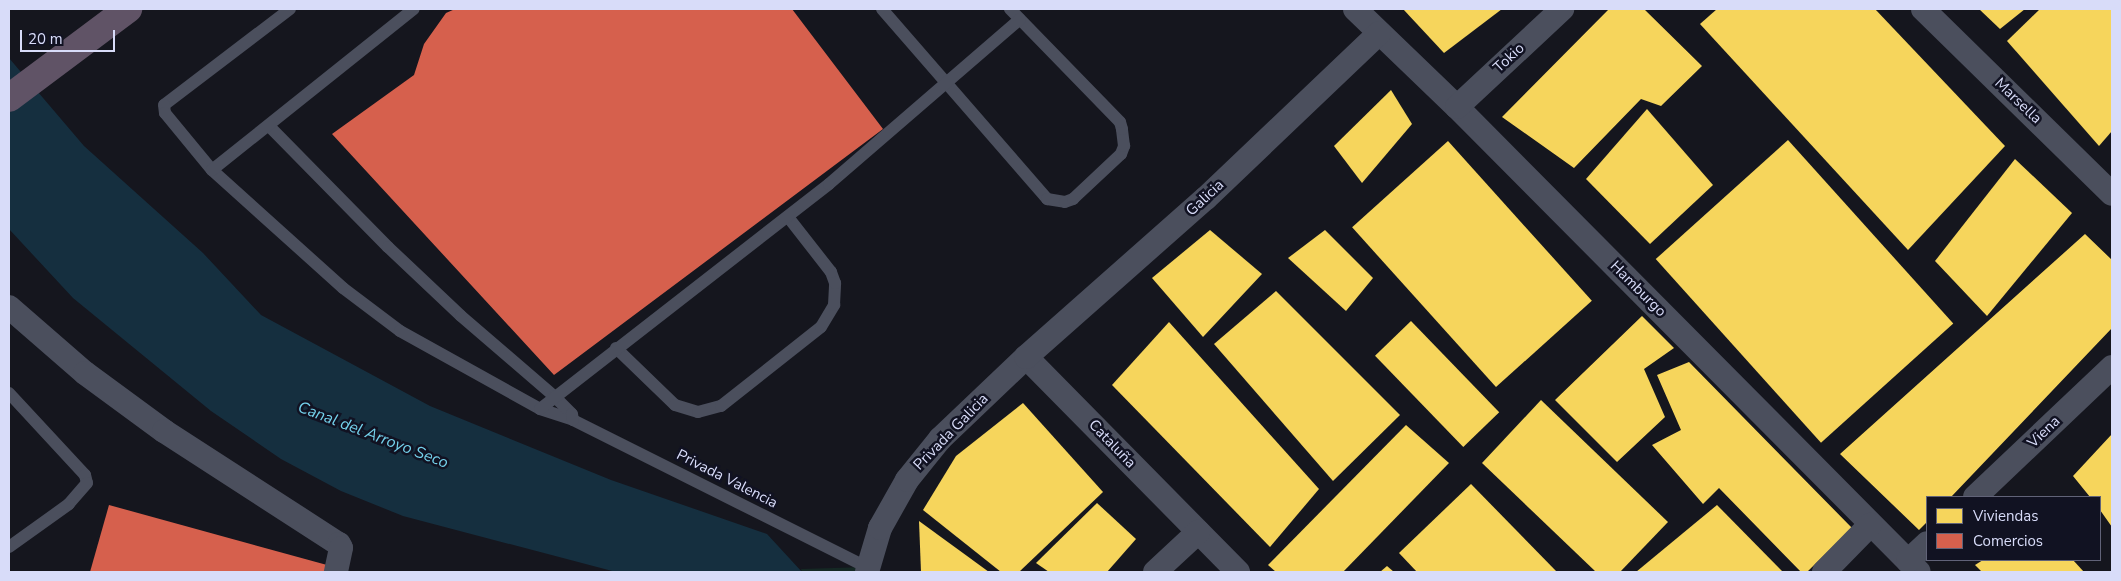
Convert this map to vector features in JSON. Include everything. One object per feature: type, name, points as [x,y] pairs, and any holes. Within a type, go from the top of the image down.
[{"type":"highway","points":[[9,98],[72,49],[128,9]]},
{"type":"street","name":"Hamburgo","points":[[1355,9],[1457,107],[1870,525],[1914,567]]},
{"type":"street","name":"Tokio","points":[[1457,107],[1562,9]]},
{"type":"street","name":"Marsella","points":[[1923,9],[2112,194]]},
{"type":"street","name":"Galicia","points":[[1026,357],[1206,198],[1379,33]]},
{"type":"street","points":[[9,307],[84,374],[164,431],[339,544],[336,572]]},
{"type":"street","name":"Cataluña","points":[[1026,357],[1238,572]]},
{"type":"street","name":"Privada Galicia","points":[[866,569],[880,528],[906,480],[940,439],[1026,357]]},
{"type":"street","name":"Viena","points":[[1976,496],[2112,367]]},
{"type":"street","points":[[1824,572],[1870,525]]},
{"type":"street","points":[[1155,572],[1198,532]]},
{"type":"street","points":[[1914,567],[1926,545]]},
{"type":"lane","name":"Privada Valencia","points":[[290,9],[164,105],[165,113],[212,170],[370,309],[400,331],[540,409],[573,420],[866,569]]},
{"type":"lane","points":[[212,170],[270,126],[414,9]]},
{"type":"lane","points":[[882,9],[1047,199],[1065,202],[1073,200],[1121,154],[1124,146],[1120,122],[1010,9]]},
{"type":"lane","points":[[540,409],[616,348],[788,217],[948,84],[1020,19]]},
{"type":"lane","points":[[270,126],[424,282],[554,396],[572,414],[573,420]]},
{"type":"lane","points":[[616,348],[675,405],[698,412],[721,406],[821,327],[834,305],[835,283],[831,272],[788,217]]},
{"type":"lane","points":[[9,393],[85,475],[87,483],[69,504],[9,547]]},
{"type":"green space","points":[[866,567],[867,572],[802,572],[801,569]]},
{"type":"water","name":"Canal del Arroyo Seco","points":[[9,58],[84,146],[203,253],[261,315],[430,406],[611,480],[767,534],[802,572],[616,572],[403,516],[341,491],[281,459],[211,411],[73,298],[9,229]]},
{"type":"building: Viviendas","points":[[1403,9],[1502,9],[1444,53]]},
{"type":"building: Viviendas","points":[[1609,9],[1644,9],[1702,66],[1661,106],[1641,99],[1574,168],[1502,117]]},
{"type":"building: Viviendas","points":[[1717,9],[1875,9],[2005,146],[1908,250],[1700,24]]},
{"type":"building: Viviendas","points":[[1979,9],[2025,9],[2000,29]]},
{"type":"building: Viviendas","points":[[2040,9],[2112,9],[2112,131],[2099,146],[2007,41]]},
{"type":"building: Viviendas","points":[[1391,90],[1412,124],[1362,183],[1334,146]]},
{"type":"building: Viviendas","points":[[1647,109],[1713,185],[1650,244],[1586,179]]},
{"type":"building: Viviendas","points":[[1788,140],[1953,324],[1821,443],[1656,259]]},
{"type":"building: Viviendas","points":[[1448,141],[1592,301],[1496,387],[1352,227]]},
{"type":"building: Viviendas","points":[[2015,159],[2072,213],[1987,316],[1935,261]]},
{"type":"building: Viviendas","points":[[1210,230],[1262,274],[1203,337],[1152,278]]},
{"type":"building: Viviendas","points":[[1325,230],[1373,278],[1346,311],[1288,258]]},
{"type":"building: Viviendas","points":[[2085,234],[2112,260],[2112,328],[1952,496],[1926,496],[1926,523],[1919,530],[1840,454]]},
{"type":"building: Viviendas","points":[[1276,291],[1400,415],[1333,481],[1214,344]]},
{"type":"building: Viviendas","points":[[1642,316],[1674,348],[1644,369],[1665,417],[1617,462],[1555,400]]},
{"type":"building: Viviendas","points":[[1411,321],[1499,412],[1463,447],[1375,356]]},
{"type":"building: Viviendas","points":[[1169,322],[1319,489],[1270,547],[1112,385]]},
{"type":"building: Viviendas","points":[[1689,362],[1852,528],[1807,572],[1801,572],[1719,488],[1703,504],[1652,445],[1681,430],[1657,375]]},
{"type":"building: Viviendas","points":[[1541,400],[1668,522],[1620,572],[1596,572],[1482,463]]},
{"type":"building: Viviendas","points":[[1023,403],[1103,492],[1019,572],[1001,572],[923,510],[956,456]]},
{"type":"building: Viviendas","points":[[1406,425],[1449,463],[1343,572],[1276,572],[1268,565]]},
{"type":"building: Viviendas","points":[[2112,434],[2112,527],[2101,511],[2101,496],[2089,496],[2073,476]]},
{"type":"building: Viviendas","points":[[1471,484],[1557,572],[1417,572],[1399,553]]},
{"type":"building: Viviendas","points":[[1097,503],[1136,539],[1107,572],[1049,572],[1036,563]]},
{"type":"building: Viviendas","points":[[1717,505],[1783,572],[1636,572]]},
{"type":"building: Viviendas","points":[[919,521],[989,572],[921,572]]},
{"type":"building: Viviendas","points":[[1981,561],[2074,561],[2084,572],[1982,572],[1975,565]]},
{"type":"building: Viviendas","points":[[1387,566],[1394,572],[1380,572]]},
{"type":"building: Comercios","points":[[455,9],[792,9],[883,129],[554,375],[332,134],[414,75],[424,44],[446,13]]},
{"type":"building: Comercios","points":[[109,505],[327,565],[325,572],[90,572]]}]
